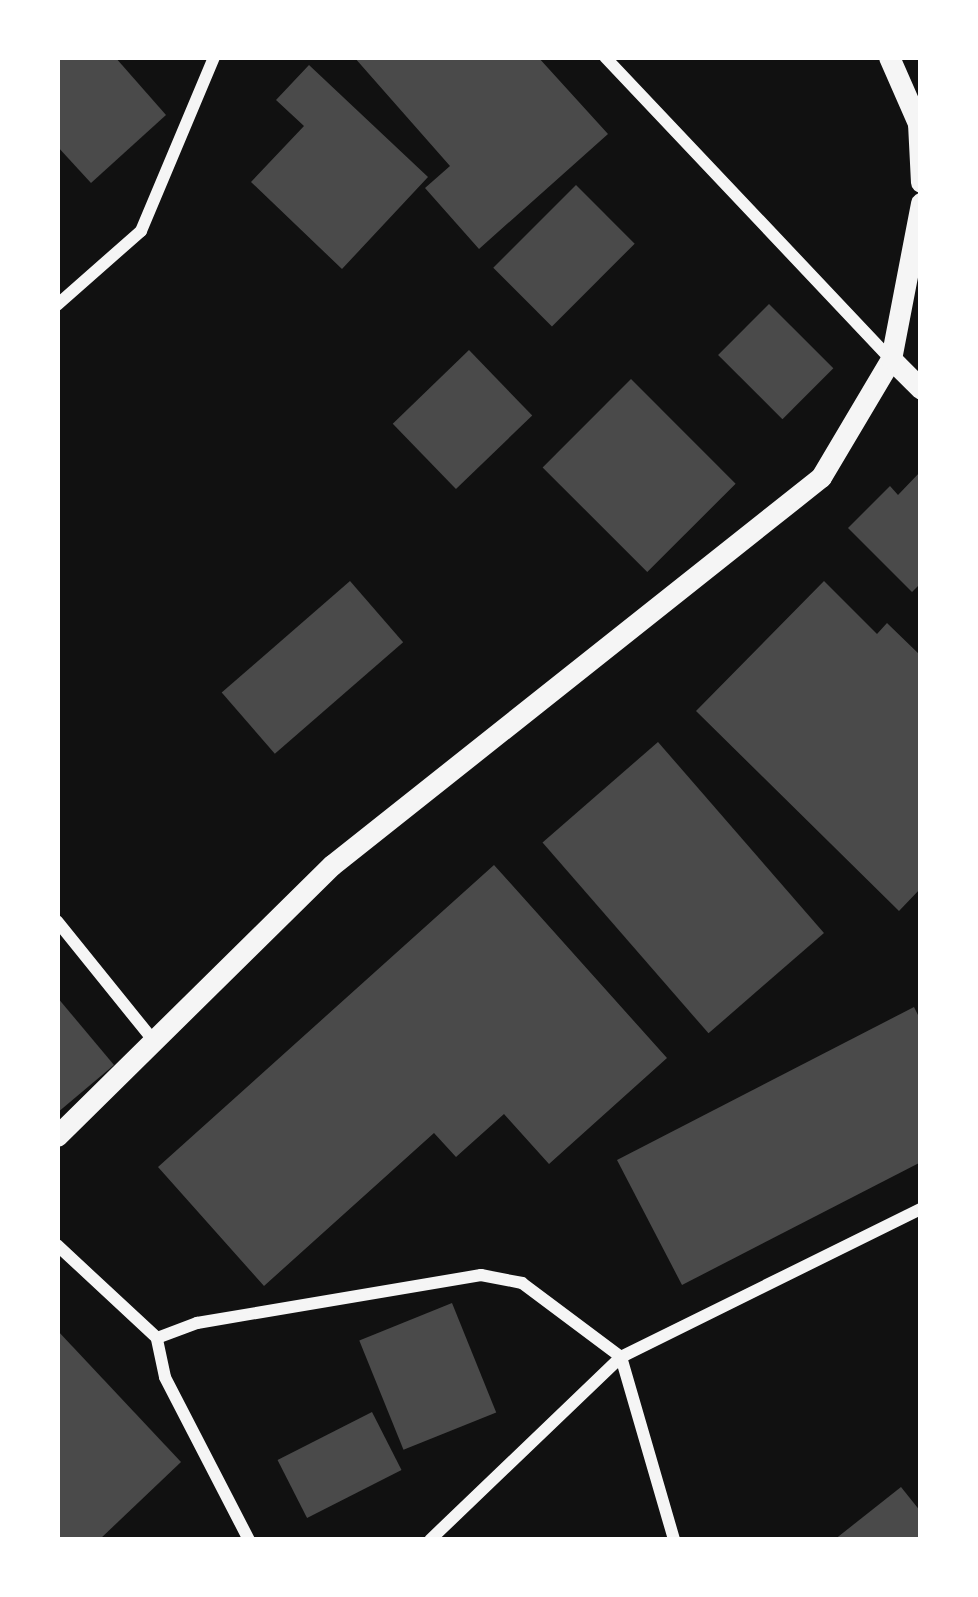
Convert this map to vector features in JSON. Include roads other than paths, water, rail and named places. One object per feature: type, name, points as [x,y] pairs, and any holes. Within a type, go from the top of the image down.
[{"type":"street","points":[[57,305],[141,231],[214,57]]},
{"type":"street","points":[[604,57],[921,389]]},
{"type":"street","points":[[889,57],[917,123],[921,182]]},
{"type":"street","points":[[57,1136],[332,865],[821,477],[891,359],[921,202]]},
{"type":"street","points":[[57,921],[154,1041]]},
{"type":"street","points":[[430,1540],[620,1357],[921,1209]]},
{"type":"street","points":[[57,1246],[157,1338],[165,1377],[249,1540]]},
{"type":"street","points":[[157,1338],[197,1322],[481,1275],[522,1283],[620,1357],[674,1540]]}]
